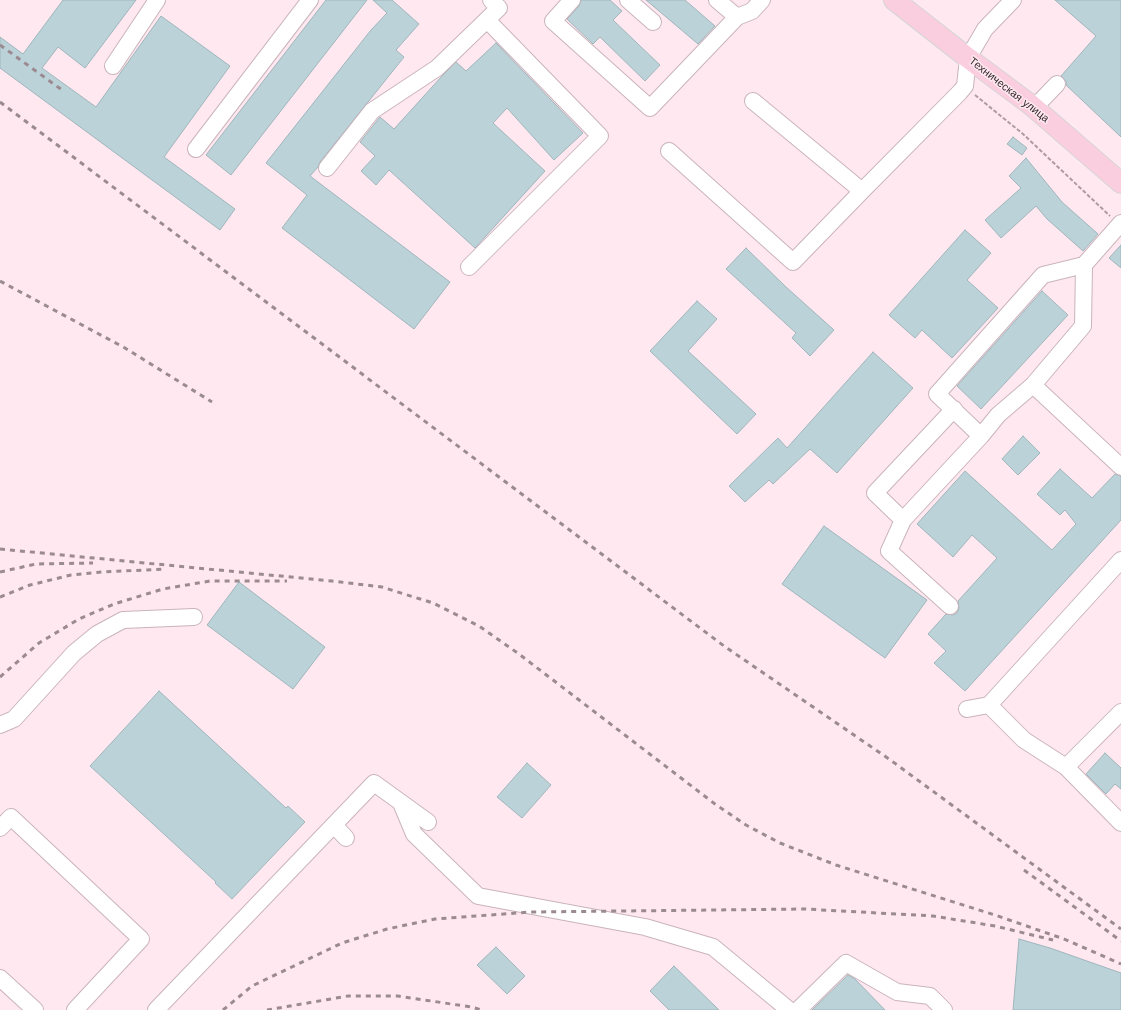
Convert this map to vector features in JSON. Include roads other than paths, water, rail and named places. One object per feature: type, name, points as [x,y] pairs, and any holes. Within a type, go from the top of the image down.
[{"type":"main road","name":"Техническая улица","points":[[894,0],[1034,108],[1121,183]]},
{"type":"lane","points":[[113,66],[156,0]]},
{"type":"lane","points":[[196,148],[310,0]]},
{"type":"lane","points":[[327,168],[372,111],[438,68],[487,20],[498,8],[491,0]]},
{"type":"lane","points":[[572,0],[553,21],[650,108],[737,17],[752,11],[762,0]]},
{"type":"lane","points":[[628,0],[653,22]]},
{"type":"lane","points":[[717,0],[737,17]]},
{"type":"lane","points":[[669,151],[793,262],[965,86],[968,58],[985,29],[1013,0]]},
{"type":"lane","points":[[469,267],[600,136],[487,20]]},
{"type":"lane","points":[[1034,108],[1057,84]]},
{"type":"lane","points":[[753,101],[862,191]]},
{"type":"lane","points":[[981,436],[937,394],[1043,275],[1084,265],[1120,224]]},
{"type":"lane","points":[[950,606],[888,551],[903,520],[981,436],[998,415],[1034,385],[1084,326],[1084,265]]},
{"type":"lane","points":[[1034,385],[1121,467]]},
{"type":"lane","points":[[903,520],[875,493],[954,410]]},
{"type":"lane","points":[[967,709],[989,705],[1121,560]]},
{"type":"lane","points":[[0,725],[14,719],[74,653],[97,634],[123,620],[194,617]]},
{"type":"lane","points":[[989,705],[1024,740],[1066,767],[1121,823]]},
{"type":"lane","points":[[1066,767],[1121,712]]},
{"type":"lane","points":[[156,1010],[374,783],[428,822]]},
{"type":"lane","points":[[401,803],[414,834],[478,896],[645,927],[713,946],[789,1010]]},
{"type":"lane","points":[[0,828],[11,817],[140,939],[75,1010]]},
{"type":"lane","points":[[334,825],[346,838]]},
{"type":"lane","points":[[798,1010],[846,962],[897,992],[930,996],[944,1010]]},
{"type":"lane","points":[[0,978],[35,1010]]},
{"type":"railway","points":[[0,45],[62,90]]},
{"type":"railway","points":[[0,102],[724,646],[889,759],[1121,929]]},
{"type":"railway","points":[[0,281],[125,348],[212,402]]},
{"type":"railway","points":[[0,549],[382,587],[433,603],[479,626],[519,654],[715,804],[746,825],[780,843],[836,865],[995,915],[1064,939],[1121,964]]},
{"type":"railway","points":[[0,572],[36,564],[93,563]]},
{"type":"railway","points":[[0,597],[30,585],[71,575],[166,569]]},
{"type":"railway","points":[[0,677],[39,643],[79,619],[114,604],[163,589],[210,581],[287,581]]},
{"type":"railway","points":[[1024,870],[1121,941]]},
{"type":"railway","points":[[223,1010],[252,986],[342,943],[387,929],[435,919],[531,912],[805,909],[933,916],[995,926],[1053,940]]},
{"type":"railway","points":[[267,1010],[348,996],[398,996],[482,1010]]}]
